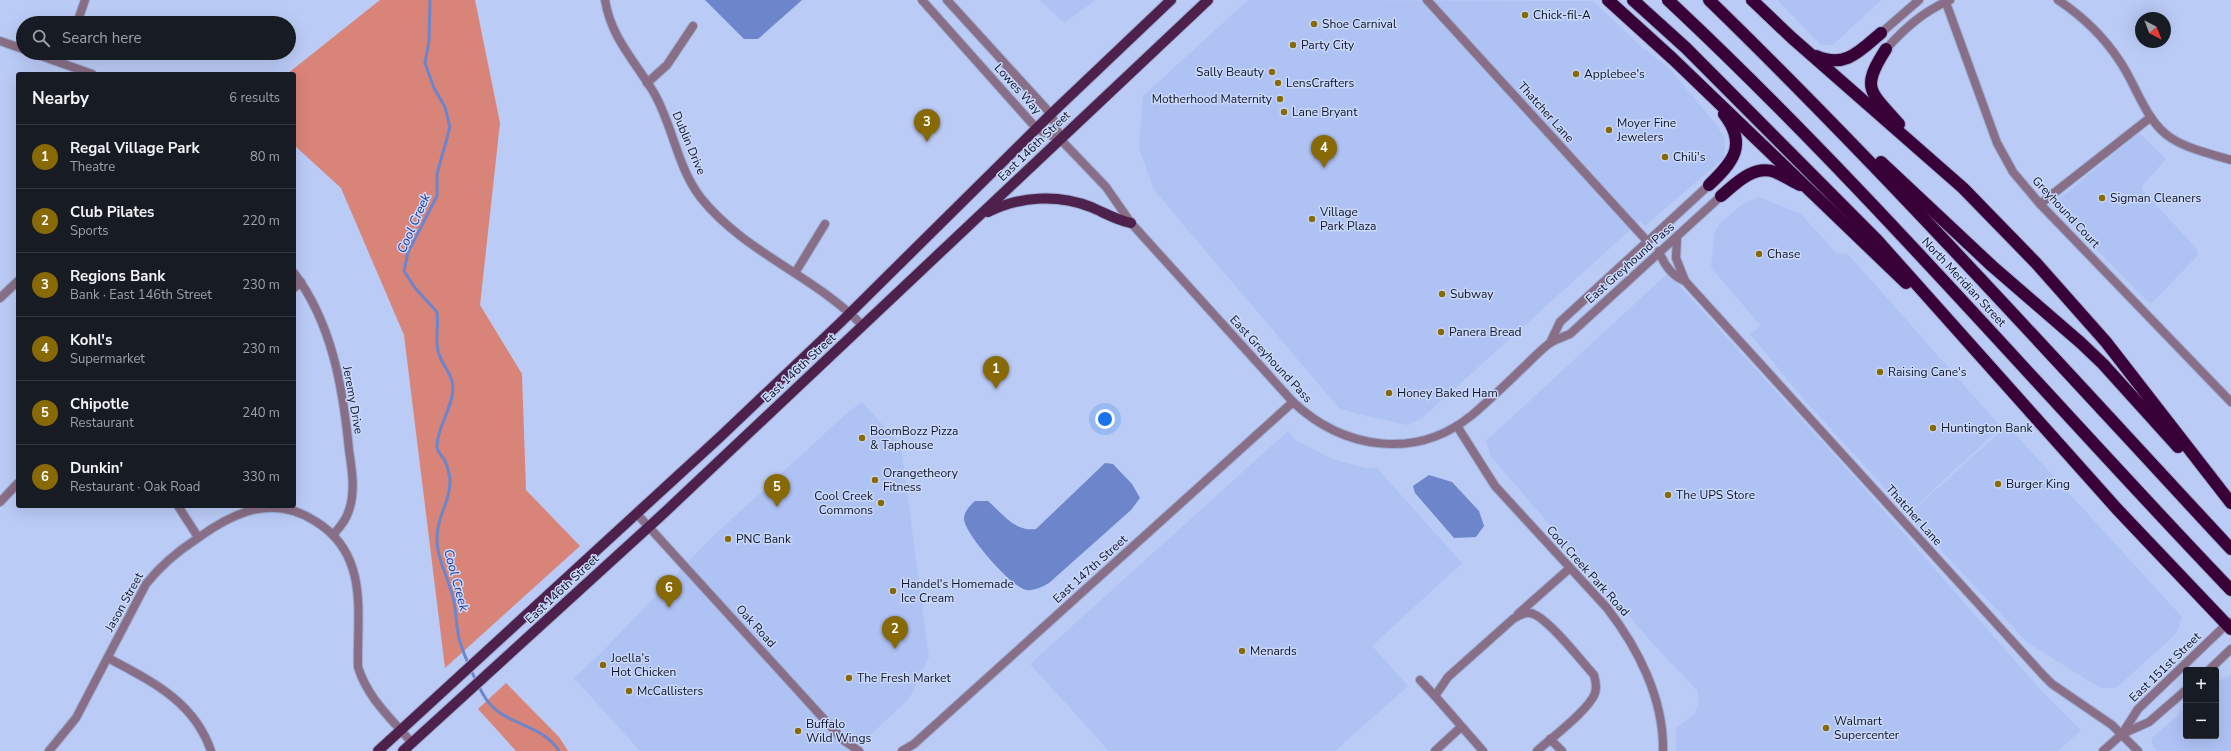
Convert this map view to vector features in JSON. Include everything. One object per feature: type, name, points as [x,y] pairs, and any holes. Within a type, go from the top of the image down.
[{"type":"highway","points":[[1608,0],[1673,59],[1811,190],[1969,345]]},
{"type":"highway","points":[[1633,0],[1686,48],[1838,200],[1921,289],[1969,345],[2117,509],[2230,625]]},
{"type":"highway","name":"North Meridian Street","points":[[1668,0],[1758,86],[1855,185],[2230,589]]},
{"type":"highway","name":"North Meridian Street","points":[[1709,0],[1780,69],[1890,182],[2231,549]]},
{"type":"highway","points":[[1752,0],[1792,38],[1988,213],[2084,315],[2128,369],[2231,504]]},
{"type":"highway","points":[[1792,38],[1817,57],[1828,61],[1836,61],[1853,56],[1881,33]]},
{"type":"highway","points":[[1886,49],[1872,73],[1871,86],[1873,92],[1936,165]]},
{"type":"highway","points":[[1673,59],[1724,113],[1736,133],[1737,145],[1734,157],[1726,168],[1709,185]]},
{"type":"highway","points":[[1780,69],[1992,266],[2103,364],[2222,492]]},
{"type":"highway","points":[[1721,196],[1746,176],[1763,170],[1774,172],[1811,190]]},
{"type":"main road","name":"East 146th Street","points":[[378,751],[637,514],[850,313],[1051,114],[1171,0]]},
{"type":"main road","name":"East 146th Street","points":[[403,751],[649,526],[981,216],[1208,0]]},
{"type":"main road","points":[[981,216],[1017,202],[1060,199],[1089,206],[1118,220],[1131,223]]},
{"type":"street","points":[[79,16],[85,0]]},
{"type":"street","name":"Dublin Drive","points":[[605,0],[611,26],[660,104],[688,176],[701,198],[743,236],[795,273],[823,290],[863,326]]},
{"type":"street","name":"Lowes Way","points":[[922,0],[1037,129],[1061,140]]},
{"type":"street","name":"Lowes Way","points":[[947,0],[1051,114],[1061,140]]},
{"type":"street","name":"Thatcher Lane","points":[[1427,0],[1647,241]]},
{"type":"street","points":[[1881,33],[1919,0]]},
{"type":"street","points":[[2058,0],[2090,26],[2114,53],[2151,117],[2163,132],[2178,142],[2231,160]]},
{"type":"street","points":[[1886,49],[1914,22],[1933,8],[1947,1]]},
{"type":"street","name":"Greyhound Court","points":[[1947,1],[1997,143],[2013,172],[2040,204],[2231,402]]},
{"type":"street","points":[[648,84],[667,65],[694,26]]},
{"type":"street","points":[[0,41],[16,47]]},
{"type":"street","points":[[53,60],[87,72]]},
{"type":"street","points":[[2040,204],[2151,117]]},
{"type":"street","name":"East Greyhound Pass","points":[[1061,140],[1106,187],[1131,223],[1293,402],[1309,417],[1336,433],[1378,444],[1398,444],[1420,440],[1439,434],[1457,426],[1474,413],[1550,342],[1560,322],[1709,185]]},
{"type":"street","name":"East Greyhound Pass","points":[[1550,342],[1570,334],[1659,251],[1677,237],[1721,196]]},
{"type":"street","points":[[795,273],[825,224]]},
{"type":"street","name":"Thatcher Lane","points":[[1677,237],[1676,258],[1685,281],[2043,676],[2052,684],[2112,725],[2138,751]]},
{"type":"street","name":"Thatcher Lane","points":[[1659,251],[1662,260],[1673,274],[1677,278],[1685,281]]},
{"type":"street","name":"Jeremy Drive","points":[[296,276],[319,315],[339,379],[345,411],[353,480],[352,493],[348,513],[333,535]]},
{"type":"street","points":[[296,286],[301,282]]},
{"type":"street","points":[[0,298],[16,283]]},
{"type":"street","name":"East 147th Street","points":[[902,751],[920,739],[1293,402]]},
{"type":"street","name":"Cool Creek Park Road","points":[[1457,426],[1495,486],[1621,626],[1643,665],[1657,707],[1663,751]]},
{"type":"street","points":[[0,502],[16,485]]},
{"type":"street","points":[[179,508],[198,537]]},
{"type":"street","name":"Jason Street","points":[[48,751],[76,718],[146,584],[166,561],[198,537],[232,516],[249,510],[267,508],[294,511],[309,517],[333,535],[348,558],[356,581],[358,667],[362,679],[371,697],[412,743]]},
{"type":"street","name":"Oak Road","points":[[637,514],[843,740],[859,751]]},
{"type":"street","points":[[1435,696],[1448,677],[1570,568]]},
{"type":"street","points":[[1513,619],[1522,614],[1530,613],[1539,617],[1594,675],[1597,684],[1595,694],[1588,705],[1537,751]]},
{"type":"street","name":"East 151st Street","points":[[2103,751],[2122,734],[2138,709],[2230,625]]},
{"type":"street","points":[[2212,667],[2231,649]]},
{"type":"street","points":[[108,658],[152,682],[173,696],[196,721],[211,751]]},
{"type":"street","points":[[1420,680],[1483,751]]},
{"type":"street","name":"East 151st Street","points":[[2122,734],[2149,722],[2183,693]]},
{"type":"street","points":[[1435,751],[1461,727]]},
{"type":"street","points":[[1550,739],[1562,751]]},
{"type":"shaded area","points":[[380,0],[475,0],[500,123],[480,305],[522,374],[526,490],[580,546],[445,668],[404,335],[341,188],[296,147],[296,72],[290,72]]},
{"type":"shaded area","points":[[705,0],[802,0],[758,39],[744,39]]},
{"type":"shaded area","points":[[1040,0],[1096,0],[1064,23]]},
{"type":"shaded area","points":[[1248,0],[1593,1],[1643,48],[1669,68],[1716,124],[1725,139],[1724,158],[1645,226],[1640,221],[1421,419],[1407,425],[1358,414],[1339,408],[1154,190],[1139,148],[1143,96]]},
{"type":"shaded area","points":[[1777,0],[1881,0],[1833,45],[1821,45]]},
{"type":"shaded area","points":[[2139,133],[2166,159],[2142,186],[2142,190],[2196,248],[2198,255],[2152,303],[2147,301],[2055,206],[2058,200]]},
{"type":"shaded area","points":[[1759,197],[1801,214],[1836,253],[1848,254],[2001,427],[1914,508],[1903,508],[1800,395],[1750,334],[1761,326],[1711,268],[1714,233],[1720,223],[1743,204]]},
{"type":"shaded area","points":[[1668,273],[1856,479],[2039,688],[2081,730],[2058,751],[1676,751],[1676,728],[1694,715],[1699,703],[1698,691],[1654,645],[1491,457],[1486,441]]},
{"type":"shaded area","points":[[862,402],[901,445],[929,657],[909,699],[853,751],[640,751],[574,678],[600,654],[709,540],[848,412]]},
{"type":"shaded area","points":[[2003,429],[2015,434],[2182,617],[2177,633],[2116,688],[2100,688],[2027,642],[1908,515]]},
{"type":"shaded area","points":[[1288,431],[1296,440],[1332,459],[1366,468],[1377,468],[1462,563],[1372,646],[1408,686],[1335,751],[1109,751],[1030,664]]},
{"type":"shaded area","points":[[1105,463],[1113,464],[1132,484],[1140,498],[1131,510],[1049,583],[1041,587],[1026,590],[1010,580],[980,547],[966,526],[964,516],[969,507],[975,501],[988,501],[1016,525],[1022,528],[1036,529]]},
{"type":"shaded area","points":[[1429,475],[1452,482],[1479,511],[1484,526],[1476,537],[1454,538],[1415,493],[1413,486]]},
{"type":"shaded area","points":[[2231,675],[2231,751],[2157,751],[2153,746],[2151,739],[2183,711],[2183,739],[2219,739],[2219,681]]},
{"type":"shaded area","points":[[506,683],[559,737],[568,751],[516,751],[478,709]]},
{"type":"waterway","name":"Cool Creek","points":[[430,0],[429,41],[425,63],[434,88],[445,107],[450,127],[437,174],[437,196],[408,252],[404,271],[415,288],[437,312],[437,339],[440,358],[453,383],[451,402],[440,430],[437,445],[438,451],[446,463],[450,481],[449,493],[439,522],[437,546],[441,563],[453,597],[459,640],[470,667],[486,699],[503,715],[543,735],[552,742],[559,751]]},
{"type":"place","name":"Chick-fil-A","points":[[1525,15]]},
{"type":"place","name":"Shoe Carnival","points":[[1314,24]]},
{"type":"place","name":"Party City","points":[[1293,45]]},
{"type":"place","name":"Sally Beauty","points":[[1272,72]]},
{"type":"place","name":"Applebee's","points":[[1576,74]]},
{"type":"place","name":"LensCrafters","points":[[1278,83]]},
{"type":"place","name":"Motherhood Maternity","points":[[1280,99]]},
{"type":"place","name":"Lane Bryant","points":[[1284,112]]},
{"type":"place","name":"Moyer Fine Jewelers","points":[[1609,130]]},
{"type":"place","name":"Regions Bank","points":[[927,142]]},
{"type":"place","name":"Chili's","points":[[1665,157]]},
{"type":"place","name":"Kohl's","points":[[1324,168]]},
{"type":"place","name":"Sigman Cleaners","points":[[2102,198]]},
{"type":"place","name":"Village Park Plaza","points":[[1312,219]]},
{"type":"place","name":"Chase","points":[[1759,254]]},
{"type":"place","name":"Subway","points":[[1442,294]]},
{"type":"place","name":"Panera Bread","points":[[1441,332]]},
{"type":"place","name":"Raising Cane's","points":[[1880,372]]},
{"type":"place","name":"Regal Village Park","points":[[996,389]]},
{"type":"place","name":"Honey Baked Ham","points":[[1389,393]]},
{"type":"place","name":"Huntington Bank","points":[[1933,428]]},
{"type":"place","name":"BoomBozz Pizza & Taphouse","points":[[862,438]]},
{"type":"place","name":"Orangetheory Fitness","points":[[875,480]]},
{"type":"place","name":"Burger King","points":[[1998,484]]},
{"type":"place","name":"The UPS Store","points":[[1668,495]]},
{"type":"place","name":"Cool Creek Commons","points":[[881,503]]},
{"type":"place","name":"Chipotle","points":[[777,507]]},
{"type":"place","name":"PNC Bank","points":[[728,539]]},
{"type":"place","name":"Handel's Homemade Ice Cream","points":[[893,591]]},
{"type":"place","name":"Dunkin'","points":[[669,608]]},
{"type":"place","name":"Club Pilates","points":[[895,649]]},
{"type":"place","name":"Menards","points":[[1242,651]]},
{"type":"place","name":"Joella's Hot Chicken","points":[[603,665]]},
{"type":"place","name":"The Fresh Market","points":[[849,678]]},
{"type":"place","name":"McCallisters","points":[[629,691]]},
{"type":"place","name":"Walmart Supercenter","points":[[1826,728]]},
{"type":"place","name":"Buffalo Wild Wings","points":[[798,731]]}]
